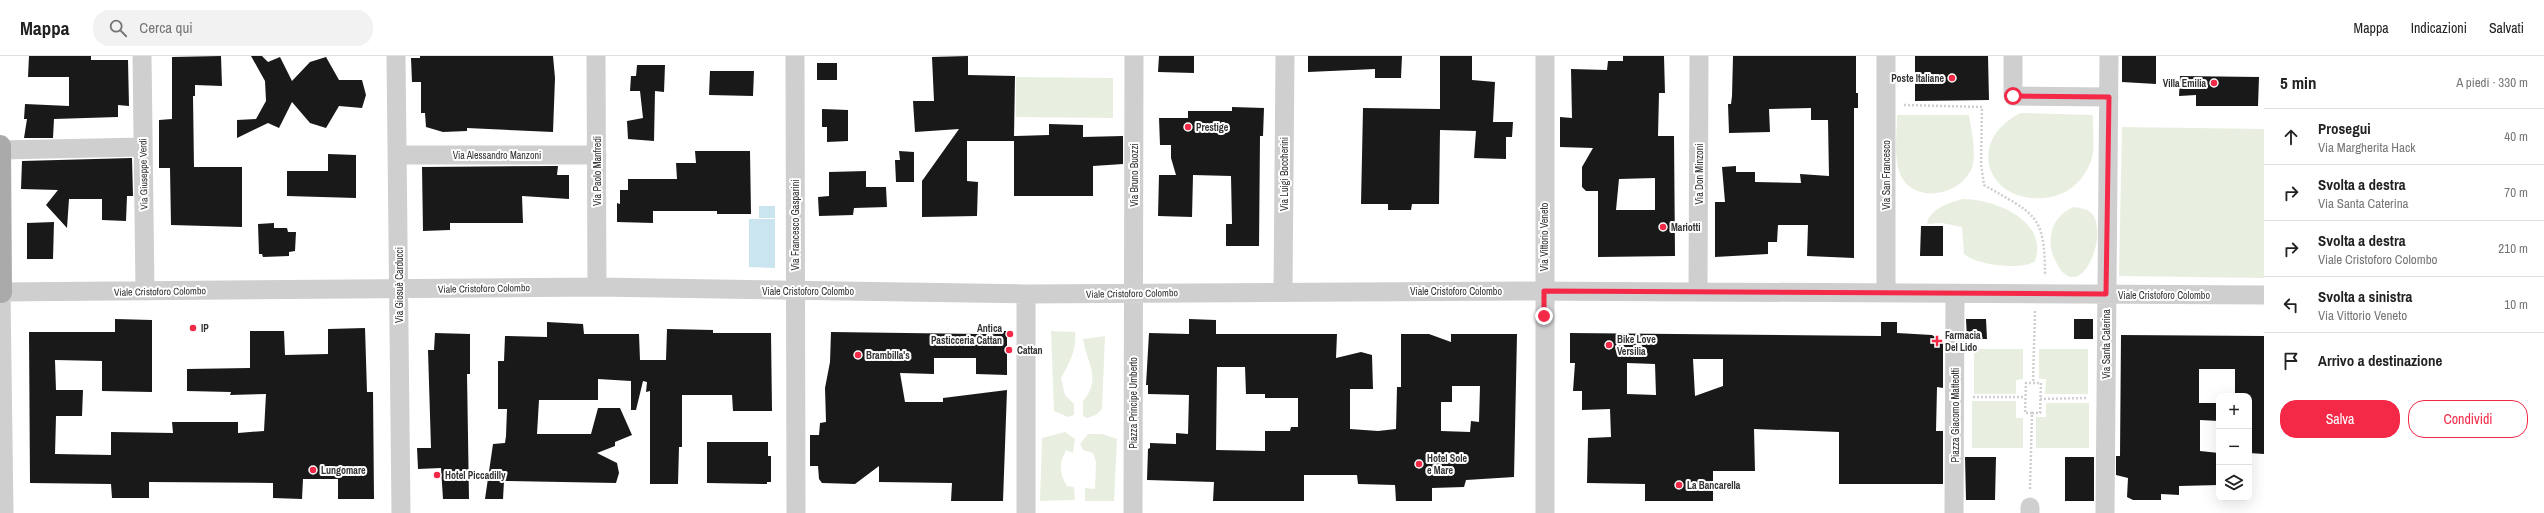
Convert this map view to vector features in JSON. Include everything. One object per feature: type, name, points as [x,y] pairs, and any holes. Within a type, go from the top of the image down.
[{"type":"main road","points":[[0,146],[1,292]]},
{"type":"street","name":"Via Giuseppe Verdi","points":[[142,56],[145,291]]},
{"type":"street","name":"Via Giosuè Carducci","points":[[396,56],[401,513]]},
{"type":"street","name":"Via Paolo Manfredi","points":[[596,56],[598,287]]},
{"type":"street","name":"Via Francesco Gasparini","points":[[794,56],[796,513]]},
{"type":"street","name":"Via Bruno Buozzi","points":[[1133,293],[1134,56]]},
{"type":"street","name":"Via Luigi Boccherini","points":[[1283,292],[1285,56]]},
{"type":"street","name":"Via Vittorio Veneto","points":[[1544,56],[1545,513]]},
{"type":"street","name":"Via Don Minzoni","points":[[1698,292],[1699,56]]},
{"type":"street","name":"Via San Francesco","points":[[1886,56],[1886,293]]},
{"type":"street","points":[[2013,56],[2013,96],[2109,97]]},
{"type":"street","name":"Via Santa Caterina","points":[[2105,513],[2109,56]]},
{"type":"street","points":[[0,150],[142,147]]},
{"type":"street","name":"Via Alessandro Manzoni","points":[[398,155],[597,155]]},
{"type":"street","name":"Viale Cristoforo Colombo","points":[[1,292],[598,287],[795,292],[1026,294],[1544,291],[1886,293],[1955,294],[2040,298],[2106,294],[2264,295]]},
{"type":"street","points":[[1,292],[4,513]]},
{"type":"street","name":"Piazza Principe Umberto","points":[[1133,293],[1133,513]]},
{"type":"street","points":[[1026,294],[1026,513]]},
{"type":"street","name":"Piazza Giacomo Matteotti","points":[[1954,513],[1955,294]]},
{"type":"path","points":[[1886,104],[1982,107],[1980,164],[1984,185],[2027,210],[2037,220],[2042,234],[2040,298],[2033,383]]},
{"type":"path","points":[[2026,383],[2041,383],[2040,413],[2025,413],[2025,397],[2026,383]]},
{"type":"path","points":[[1972,397],[2025,397]]},
{"type":"path","points":[[2040,399],[2091,398]]},
{"type":"path","points":[[2030,510],[2032,413]]},
{"type":"green space","points":[[1016,77],[1113,78],[1113,118],[1016,117]]},
{"type":"green space","points":[[2021,113],[2093,115],[2094,144],[2091,161],[2084,175],[2067,191],[2052,197],[2024,197],[2008,190],[1996,180],[1990,167],[1989,153],[1993,138],[2004,124]]},
{"type":"green space","points":[[1897,115],[1969,115],[1974,158],[1969,174],[1961,183],[1951,189],[1929,193],[1918,191],[1908,185],[1901,176],[1897,162]]},
{"type":"green space","points":[[2122,127],[2264,129],[2264,278],[2119,276]]},
{"type":"green space","points":[[1963,199],[1990,203],[2004,208],[2027,224],[2034,234],[2037,247],[2035,261],[2021,266],[2010,266],[1989,264],[1978,261],[1964,254],[1962,227],[1942,223],[1928,224],[1927,222],[1930,217],[1937,209]]},
{"type":"green space","points":[[2074,207],[2087,210],[2093,215],[2097,226],[2097,239],[2094,253],[2089,265],[2081,274],[2073,277],[2064,273],[2055,260],[2052,252],[2051,237],[2052,229],[2060,216]]},
{"type":"green space","points":[[1051,331],[1075,332],[1074,351],[1061,378],[1065,395],[1074,404],[1074,415],[1068,417],[1054,411]]},
{"type":"green space","points":[[1105,336],[1102,409],[1096,415],[1087,418],[1083,416],[1083,401],[1089,393],[1092,385],[1092,371],[1083,339]]},
{"type":"green space","points":[[1974,349],[2023,349],[2023,379],[2016,380],[2016,394],[1974,394]]},
{"type":"green space","points":[[2039,349],[2088,349],[2088,394],[2045,394],[2046,379],[2039,379]]},
{"type":"green space","points":[[1972,401],[2016,401],[2016,418],[2023,418],[2023,448],[1972,448]]},
{"type":"green space","points":[[2046,403],[2089,403],[2089,448],[2036,448],[2036,417],[2046,417]]},
{"type":"green space","points":[[1065,432],[1075,439],[1073,453],[1066,450],[1062,459],[1061,473],[1067,486],[1074,487],[1075,500],[1040,501],[1042,438]]},
{"type":"green space","points":[[1088,434],[1102,434],[1117,439],[1114,501],[1085,501],[1085,488],[1095,489],[1096,462],[1093,453],[1083,450],[1080,444]]},
{"type":"water","points":[[759,206],[775,206],[775,218],[759,218]]},
{"type":"water","points":[[749,219],[775,219],[775,268],[749,267]]},
{"type":"building","points":[[29,56],[91,56],[91,60],[128,60],[129,106],[118,105],[118,117],[54,119],[53,138],[24,138],[27,119],[24,119],[25,104],[69,106],[69,77],[28,77]]},
{"type":"building","points":[[221,56],[222,86],[195,85],[195,96],[193,96],[194,167],[242,167],[242,227],[171,225],[170,168],[159,168],[159,120],[172,119],[172,57]]},
{"type":"building","points":[[251,56],[262,56],[268,62],[280,57],[292,81],[310,62],[326,57],[339,80],[362,80],[366,95],[362,108],[339,106],[326,128],[310,123],[292,102],[279,128],[268,123],[237,138],[237,120],[256,119],[266,101],[265,81]]},
{"type":"building","points":[[420,56],[553,56],[555,78],[553,132],[467,128],[467,131],[443,132],[426,127],[425,113],[421,113],[421,82],[412,82],[411,58],[420,58]]},
{"type":"building","points":[[968,56],[968,75],[1015,76],[1014,136],[1049,135],[1049,124],[1083,125],[1083,137],[1123,136],[1123,164],[1093,166],[1093,196],[1014,196],[1014,141],[967,141],[967,181],[978,182],[977,216],[922,217],[922,181],[959,129],[915,132],[913,101],[934,101],[932,57]]},
{"type":"building","points":[[1159,56],[1194,56],[1194,73],[1158,72]]},
{"type":"building","points":[[1308,56],[1402,56],[1401,78],[1375,78],[1375,69],[1308,72]]},
{"type":"building","points":[[1440,56],[1472,56],[1472,80],[1495,82],[1493,122],[1513,122],[1512,137],[1506,137],[1506,159],[1474,158],[1476,131],[1440,130],[1439,204],[1412,204],[1411,210],[1388,210],[1388,204],[1361,204],[1363,108],[1440,109]]},
{"type":"building","points":[[1623,56],[1664,56],[1665,93],[1659,93],[1658,136],[1674,136],[1675,256],[1598,257],[1598,191],[1586,191],[1582,187],[1582,167],[1593,148],[1560,147],[1560,117],[1572,118],[1571,69],[1607,70],[1608,61],[1623,61]],"holes":[[[1655,178],[1655,210],[1616,210],[1619,179]]]},
{"type":"building","points":[[1733,56],[1856,56],[1856,93],[1858,93],[1858,108],[1854,108],[1854,258],[1807,256],[1808,225],[1778,225],[1777,242],[1768,242],[1768,254],[1715,257],[1715,202],[1725,202],[1722,167],[1736,166],[1736,172],[1755,172],[1755,182],[1801,183],[1800,174],[1829,176],[1828,120],[1811,120],[1811,108],[1769,109],[1770,132],[1729,133],[1728,104],[1731,104],[1732,96]]},
{"type":"building","name":"Poste Italiane","points":[[1915,56],[1988,56],[1989,100],[1915,101]]},
{"type":"building","points":[[2122,56],[2156,56],[2156,84],[2122,82]]},
{"type":"building","points":[[817,63],[837,63],[837,80],[817,80]]},
{"type":"building","points":[[637,65],[665,65],[664,92],[655,91],[654,141],[628,139],[627,121],[643,118],[640,91],[630,91],[631,76],[636,76]]},
{"type":"building","points":[[710,71],[754,71],[753,96],[709,95]]},
{"type":"building","points":[[2180,76],[2259,77],[2258,106],[2196,106],[2196,95],[2179,96]]},
{"type":"building","points":[[1232,107],[1264,108],[1263,136],[1260,136],[1259,246],[1226,246],[1226,224],[1232,224],[1231,176],[1193,175],[1192,217],[1158,216],[1159,175],[1176,175],[1171,158],[1171,145],[1160,145],[1159,118],[1188,118],[1188,111],[1232,111]]},
{"type":"building","points":[[822,109],[848,110],[848,141],[827,142],[827,127],[822,127]]},
{"type":"building","points":[[695,151],[750,151],[751,214],[717,214],[717,211],[653,211],[653,223],[617,222],[617,203],[620,204],[620,190],[628,190],[628,179],[677,179],[676,163],[696,163]]},
{"type":"building","points":[[899,151],[914,152],[914,182],[896,182],[895,160],[900,160]]},
{"type":"building","points":[[328,154],[356,155],[356,198],[287,196],[287,171],[328,171]]},
{"type":"building","points":[[132,158],[133,196],[127,196],[126,221],[102,220],[102,199],[69,199],[67,228],[46,205],[58,190],[21,189],[22,161]]},
{"type":"building","points":[[558,166],[557,175],[569,175],[569,199],[522,196],[523,223],[450,223],[450,230],[423,231],[422,167]]},
{"type":"building","points":[[866,171],[866,187],[886,187],[887,207],[854,208],[853,215],[819,216],[818,197],[829,196],[829,172]]},
{"type":"building","points":[[54,222],[53,259],[27,259],[27,223]]},
{"type":"building","points":[[274,223],[274,228],[287,228],[288,232],[296,232],[295,251],[289,252],[289,256],[263,257],[262,254],[259,254],[258,224]]},
{"type":"building","points":[[1921,226],[1943,226],[1943,256],[1920,256]]},
{"type":"building","points":[[115,319],[152,320],[152,392],[102,391],[102,361],[55,360],[56,390],[83,390],[82,416],[56,416],[55,454],[111,455],[111,432],[173,433],[172,422],[238,422],[238,433],[264,431],[266,394],[230,395],[231,392],[187,391],[187,369],[250,368],[250,331],[284,331],[285,355],[328,354],[328,329],[365,328],[367,392],[373,392],[374,499],[338,499],[338,479],[303,479],[302,499],[273,498],[273,483],[149,482],[149,498],[112,498],[111,484],[30,483],[29,332],[115,332]]},
{"type":"building","points":[[1189,319],[1216,320],[1216,334],[1337,334],[1336,358],[1361,352],[1372,355],[1373,389],[1350,389],[1350,429],[1378,431],[1396,429],[1397,387],[1401,387],[1401,334],[1429,334],[1451,342],[1451,334],[1517,334],[1514,477],[1466,480],[1464,487],[1432,488],[1432,501],[1396,501],[1395,485],[1358,484],[1357,475],[1304,475],[1304,501],[1213,501],[1214,482],[1147,480],[1148,449],[1150,448],[1150,443],[1176,444],[1176,433],[1188,434],[1189,395],[1148,394],[1148,385],[1146,385],[1149,333],[1189,334]],"holes":[[[1217,367],[1245,367],[1246,394],[1265,394],[1265,398],[1298,398],[1298,427],[1291,427],[1290,431],[1265,431],[1265,451],[1216,450]],[[1452,386],[1480,386],[1479,422],[1471,421],[1470,432],[1441,431],[1441,402],[1452,402]]]},
{"type":"building","points":[[1966,319],[1986,319],[1987,339],[1967,339]]},
{"type":"building","points":[[2074,319],[2093,319],[2093,339],[2074,339]]},
{"type":"building","points":[[547,322],[583,324],[584,334],[639,334],[640,360],[666,360],[667,329],[713,330],[713,333],[771,333],[772,411],[733,411],[732,395],[682,395],[682,447],[679,447],[678,484],[650,484],[650,391],[646,392],[647,382],[643,381],[636,410],[631,410],[631,381],[598,379],[598,400],[539,400],[537,434],[591,434],[598,408],[620,408],[632,435],[615,442],[615,446],[597,453],[617,463],[619,473],[616,483],[504,481],[503,499],[485,499],[493,444],[505,443],[506,436],[507,409],[498,409],[498,361],[504,361],[505,336],[547,337]]},
{"type":"building","points":[[1881,322],[1897,322],[1897,333],[1932,335],[1943,342],[1943,388],[1937,387],[1936,431],[1943,431],[1943,484],[1839,484],[1839,432],[1754,429],[1755,471],[1713,471],[1713,501],[1645,501],[1645,484],[1587,483],[1588,438],[1611,437],[1610,409],[1582,410],[1582,391],[1573,391],[1575,363],[1570,363],[1570,333],[1881,336]],"holes":[[[1693,359],[1723,359],[1723,386],[1695,396]],[[1627,363],[1655,364],[1656,395],[1627,394]]]},
{"type":"building","points":[[980,331],[1007,331],[1007,375],[976,374],[976,358],[934,358],[934,374],[900,373],[905,402],[943,402],[943,398],[1007,390],[1003,501],[951,501],[952,483],[879,482],[879,466],[855,484],[822,483],[819,479],[818,466],[810,466],[810,435],[819,435],[820,423],[826,422],[825,388],[830,362],[831,332],[980,334]]},
{"type":"building","points":[[435,333],[470,334],[470,374],[467,374],[469,499],[443,499],[441,468],[418,469],[417,448],[431,448],[428,350],[434,350]]},
{"type":"building","points":[[2121,335],[2264,336],[2264,454],[2252,453],[2252,393],[2235,393],[2235,369],[2199,369],[2199,403],[2216,403],[2216,421],[2200,420],[2200,451],[2216,453],[2216,485],[2179,486],[2179,495],[2161,494],[2161,500],[2133,500],[2127,497],[2128,478],[2116,475],[2116,456],[2120,456]]},
{"type":"building","points":[[707,442],[768,442],[768,456],[771,456],[771,482],[767,482],[767,484],[707,483]]},
{"type":"building","points":[[1965,457],[1996,457],[1995,500],[1966,500]]},
{"type":"building","points":[[2065,457],[2094,457],[2094,501],[2065,501]]},
{"type":"place","name":"Poste Italiane","points":[[1952,78]]},
{"type":"place","name":"Villa Emilia","points":[[2214,83]]},
{"type":"place","name":"Prestige","points":[[1188,127]]},
{"type":"place","name":"Mariotti","points":[[1663,227]]},
{"type":"place","name":"IP","points":[[193,328]]},
{"type":"place","name":"Antica Pasticceria Cattan","points":[[1010,334]]},
{"type":"place","name":"Farmacia Del Lido","points":[[1937,341]]},
{"type":"place","name":"Bike Love Versilia","points":[[1609,345]]},
{"type":"place","name":"Cattan","points":[[1009,350]]},
{"type":"place","name":"Brambilla's","points":[[858,355]]},
{"type":"place","name":"Hotel Sole e Mare","points":[[1419,464]]},
{"type":"place","name":"Lungomare","points":[[313,470]]},
{"type":"place","name":"Hotel Piccadilly","points":[[437,475]]},
{"type":"place","name":"La Bancarella","points":[[1679,485]]},
{"type":"route","points":[[1544,316],[1544,291],[2106,294],[2109,97],[2013,96]]}]
